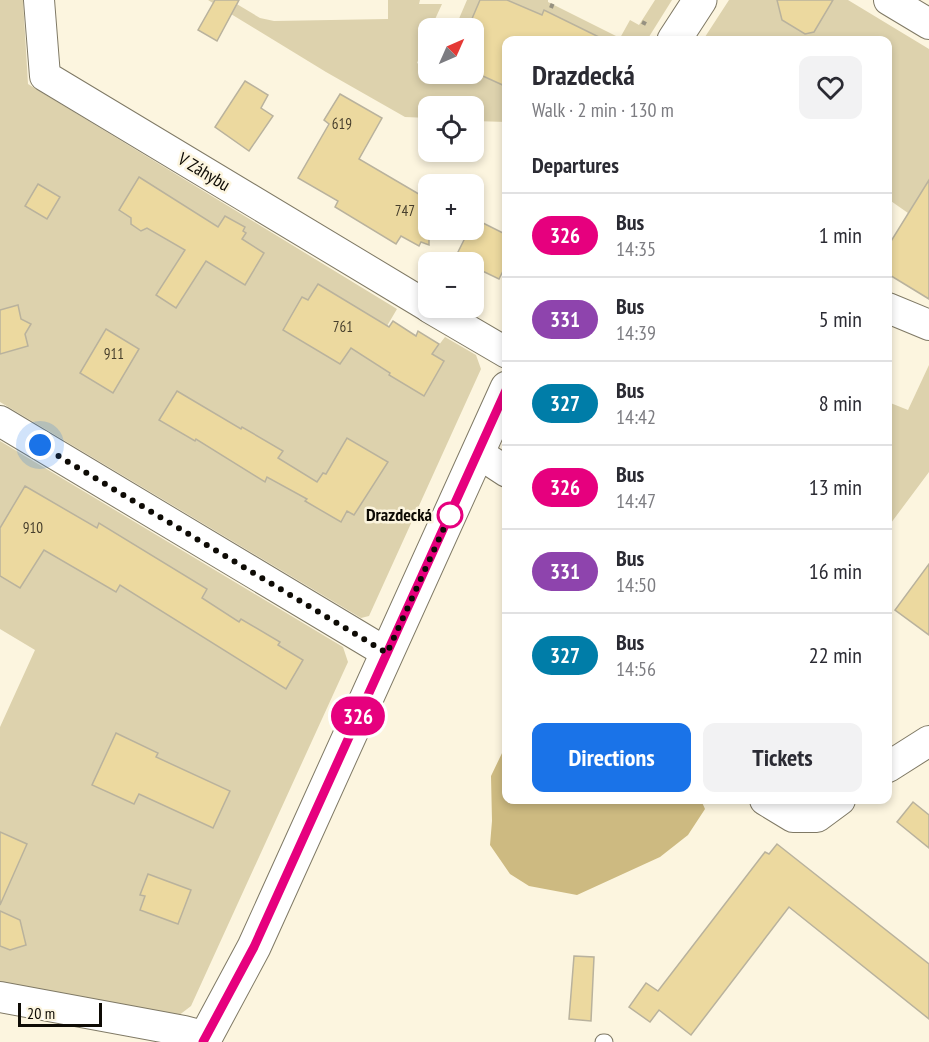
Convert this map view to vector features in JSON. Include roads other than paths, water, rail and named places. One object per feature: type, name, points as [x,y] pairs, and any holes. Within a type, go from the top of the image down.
[{"type":"street","name":"V Záhybu","points":[[39,0],[45,76],[418,300]]},
{"type":"street","points":[[677,36],[700,0]]},
{"type":"street","points":[[889,0],[929,24]]},
{"type":"street","points":[[892,310],[929,325]]},
{"type":"street","name":"V Záhybu","points":[[448,318],[502,350]]},
{"type":"street","points":[[0,997],[184,1031],[205,1039],[254,947],[502,399]]},
{"type":"street","points":[[0,421],[387,653]]},
{"type":"street","points":[[478,453],[502,469]]},
{"type":"street","points":[[892,764],[929,741]]},
{"type":"street","points":[[772,804],[793,817],[817,817],[835,804]]},
{"type":"place","name":"Drazdecká","points":[[450,515]]}]
